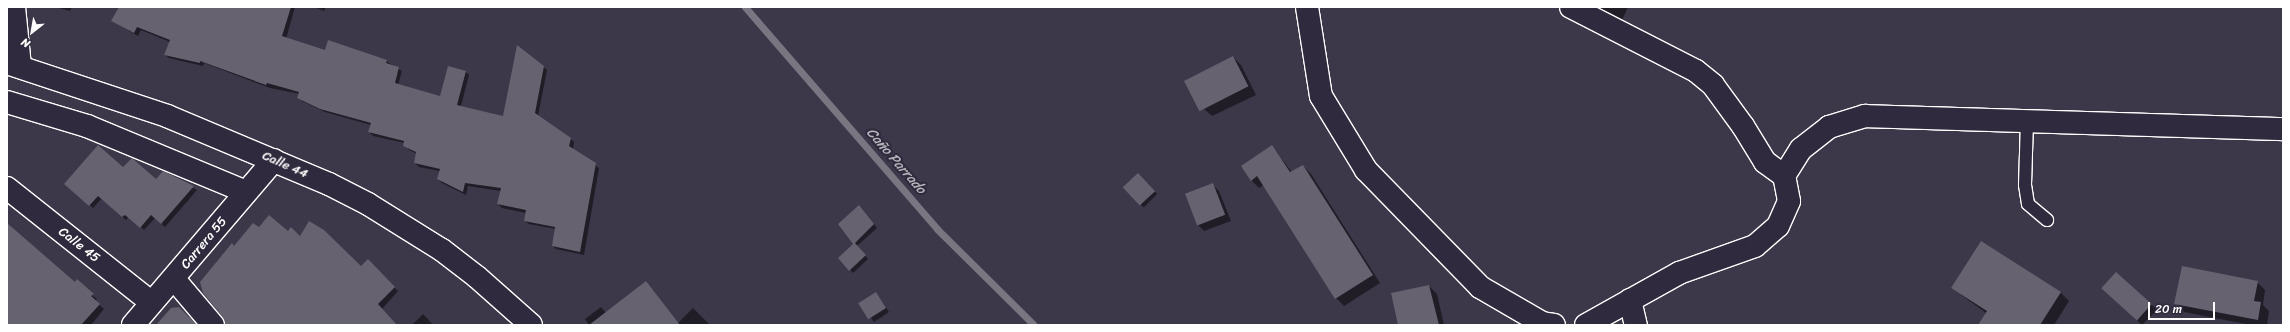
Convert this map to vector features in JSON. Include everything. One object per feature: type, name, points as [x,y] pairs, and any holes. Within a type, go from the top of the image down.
[{"type":"street","points":[[14,7],[14,65]]},
{"type":"street","points":[[1308,7],[1321,96],[1366,170],[1480,287],[1542,323],[1554,325]]},
{"type":"street","points":[[1571,7],[1696,72],[1713,85],[1740,120],[1765,162],[1784,176],[1789,201],[1778,226],[1755,246],[1678,273],[1586,325]]},
{"type":"street","name":"Calle 44","points":[[14,65],[167,116],[274,160],[368,204],[406,226],[477,277],[532,325]]},
{"type":"street","points":[[7,102],[87,126],[246,192]]},
{"type":"street","points":[[1784,176],[1801,149],[1829,127],[1865,116],[2283,129]]},
{"type":"street","name":"Carrera 55","points":[[133,325],[151,302],[174,279],[274,160]]},
{"type":"street","name":"Calle 45","points":[[7,188],[151,302]]},
{"type":"street","points":[[174,279],[213,325]]},
{"type":"street","points":[[1630,300],[1636,325]]},
{"type":"lane","points":[[2027,121],[2025,185],[2028,204],[2047,220]]},
{"type":"building","points":[[119,7],[291,7],[282,36],[325,50],[328,40],[387,60],[386,63],[399,67],[395,83],[440,96],[448,66],[466,71],[457,105],[503,116],[517,45],[544,66],[535,113],[571,138],[569,146],[596,163],[580,252],[552,246],[555,227],[524,221],[526,210],[497,204],[501,188],[465,183],[463,192],[437,179],[440,169],[414,163],[416,152],[403,146],[404,141],[368,132],[371,123],[320,109],[297,98],[299,92],[267,83],[266,85],[200,61],[200,63],[164,55],[170,40],[137,27],[134,33],[111,21]]},
{"type":"building","points":[[1233,56],[1248,86],[1199,111],[1184,81]]},
{"type":"building","points":[[98,145],[123,167],[132,158],[156,179],[163,171],[194,186],[161,224],[151,215],[140,228],[125,215],[122,217],[98,196],[89,206],[64,184]]},
{"type":"building","points":[[1272,145],[1290,172],[1303,165],[1373,275],[1335,299],[1257,176],[1251,181],[1241,166]]},
{"type":"building","points":[[1138,173],[1155,191],[1140,206],[1123,187]]},
{"type":"building","points":[[1213,183],[1225,215],[1197,225],[1185,194]]},
{"type":"building","points":[[859,205],[874,224],[855,243],[866,255],[849,271],[838,258],[853,244],[838,224]]},
{"type":"building","points":[[269,215],[288,231],[291,227],[300,236],[309,221],[324,230],[361,266],[368,259],[395,287],[378,304],[397,325],[225,325],[223,317],[203,293],[200,282],[232,243],[234,246],[253,223],[259,227]]},
{"type":"building","points":[[7,223],[75,282],[77,279],[94,294],[91,296],[100,304],[81,325],[7,325]]},
{"type":"building","points":[[1981,241],[2061,292],[2040,325],[1978,325],[1987,311],[1951,288]]},
{"type":"building","points":[[2182,266],[2258,281],[2254,301],[2261,302],[2258,320],[2174,304]]},
{"type":"building","points":[[2116,272],[2152,304],[2137,320],[2101,288]]},
{"type":"building","points":[[646,281],[680,325],[589,325]]},
{"type":"building","points":[[1429,285],[1439,325],[1398,325],[1391,293]]},
{"type":"building","points":[[876,292],[886,308],[868,319],[858,303]]},
{"type":"building","points":[[179,307],[197,325],[156,325],[171,308]]},
{"type":"waterway","name":"Caño Parrado","points":[[745,7],[937,229],[1034,325]]}]
